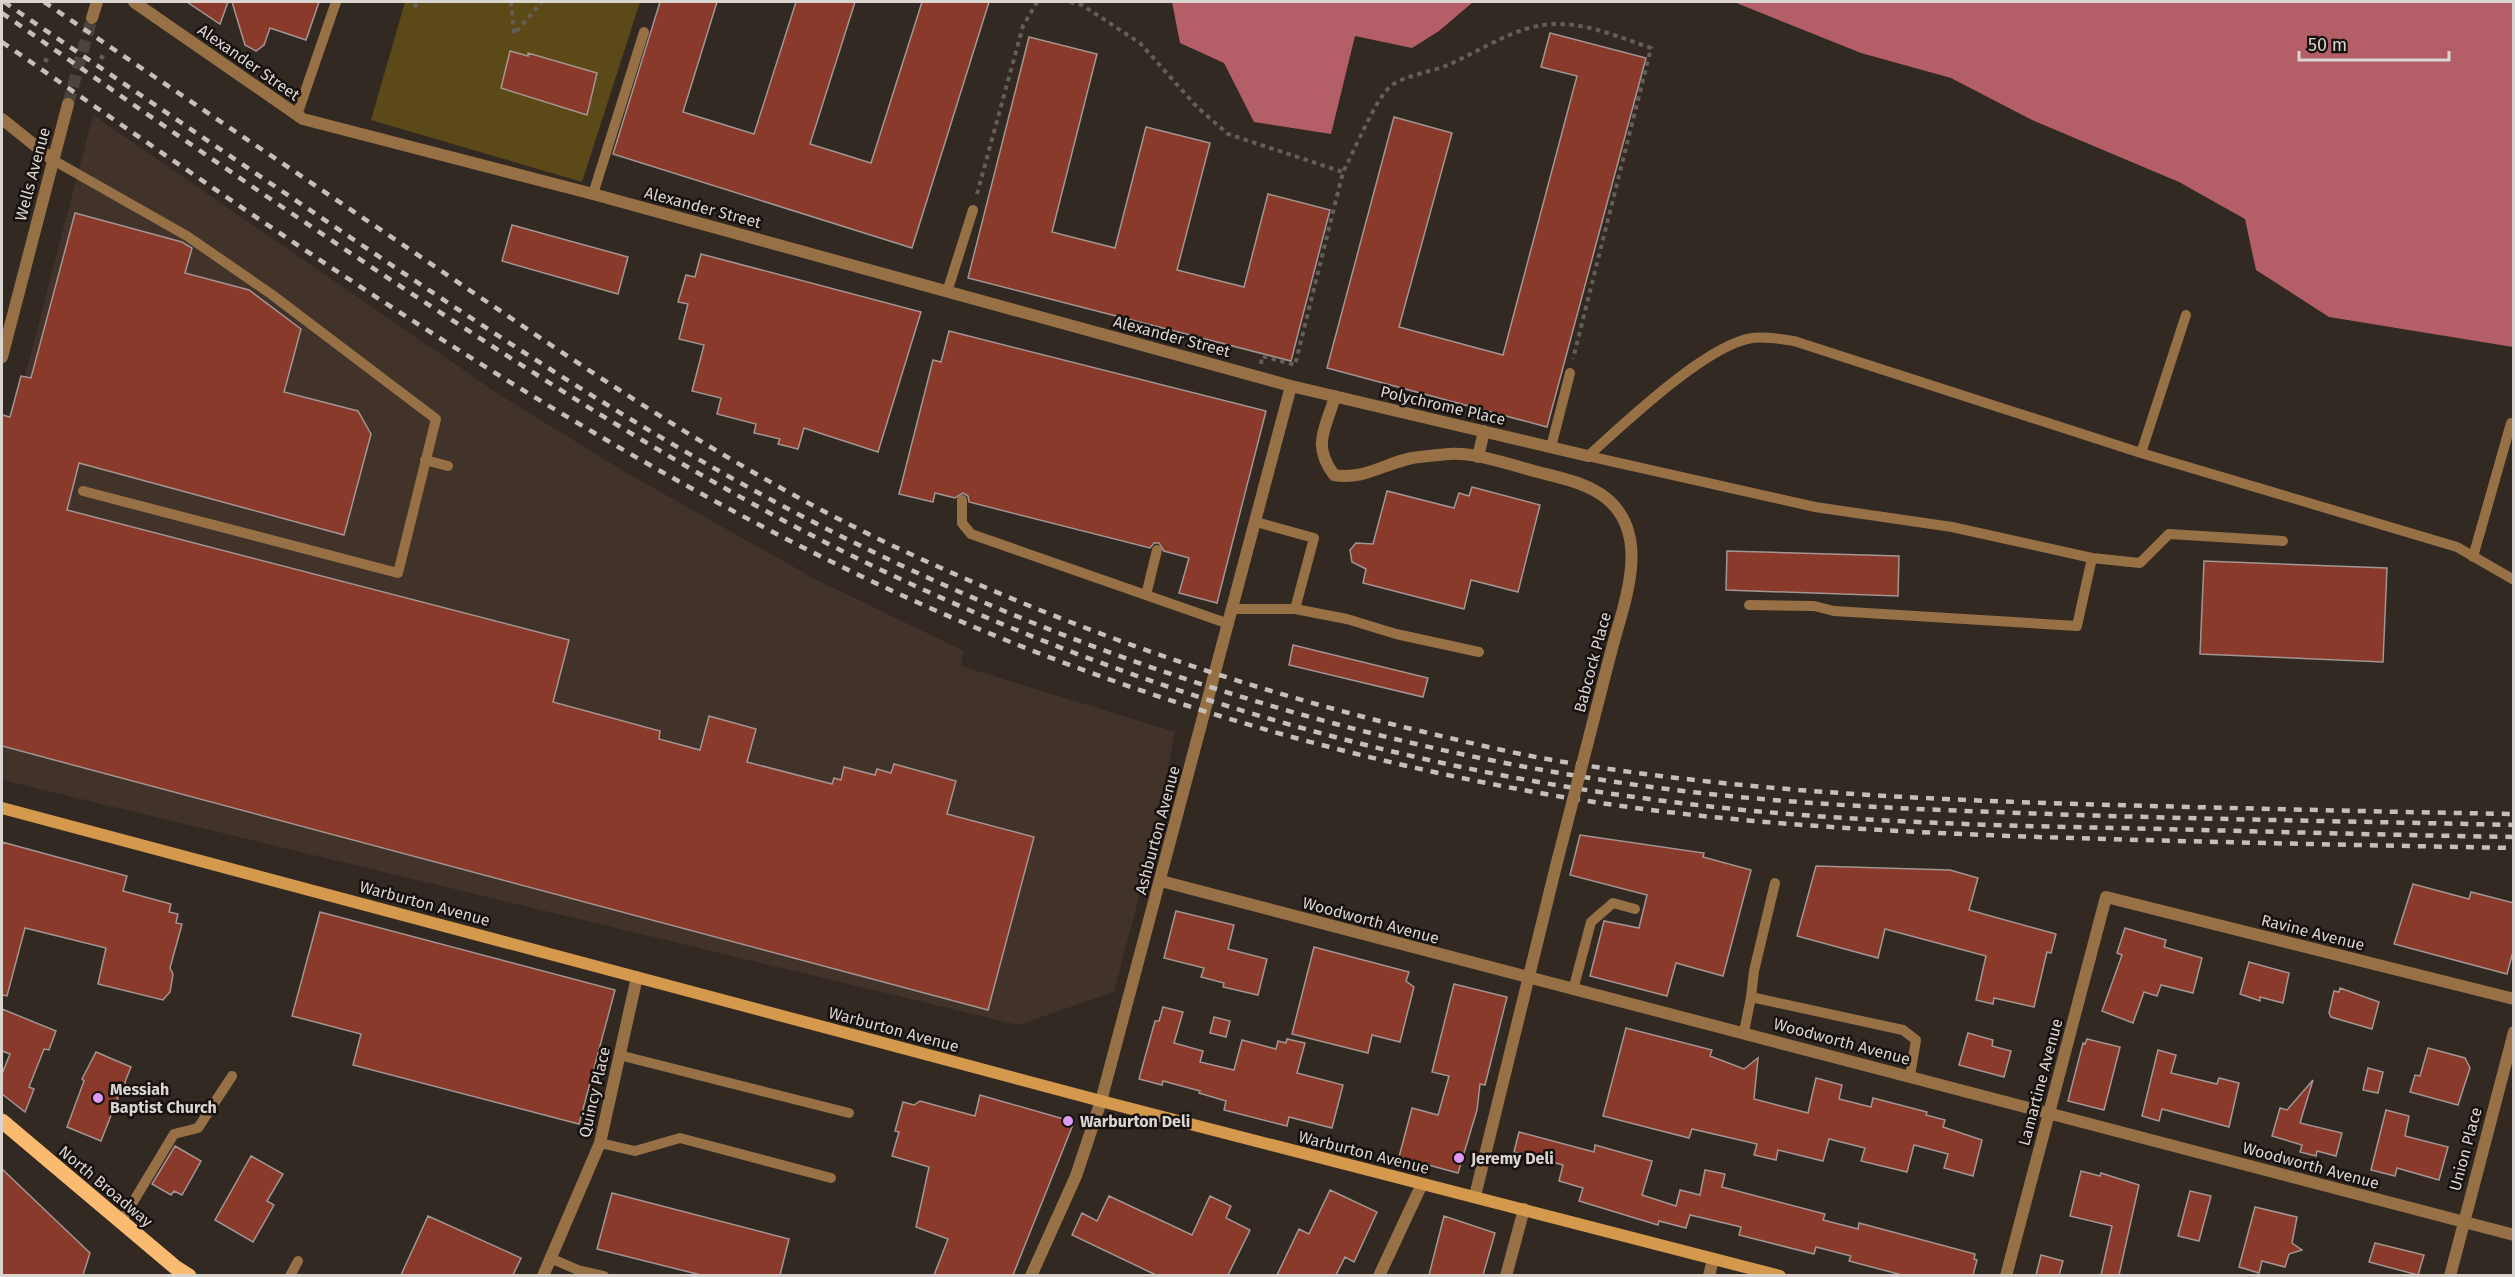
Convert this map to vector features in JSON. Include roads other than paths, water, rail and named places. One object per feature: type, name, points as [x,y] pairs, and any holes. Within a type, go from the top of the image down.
[{"type":"main road","name":"North Broadway","points":[[2,1122],[121,1222],[189,1275]]},
{"type":"street","points":[[92,18],[97,2]]},
{"type":"street","name":"Alexander Street","points":[[134,2],[303,119],[593,194],[1291,386]]},
{"type":"street","name":"Wells Avenue","points":[[2,357],[4,337],[68,104]]},
{"type":"street","points":[[2,119],[53,160]]},
{"type":"street","name":"Polychrome Place","points":[[1291,386],[1588,456]]},
{"type":"street","name":"Ashburton Avenue","points":[[1031,1275],[1076,1176],[1101,1101],[1291,386]]},
{"type":"street","name":"Babcock Place","points":[[1335,396],[1320,441],[1323,461],[1334,475],[1351,478],[1412,458],[1452,454],[1478,457],[1578,483],[1605,497],[1615,507],[1627,528],[1632,552],[1631,577],[1556,866],[1475,1196]]},
{"type":"street","points":[[1478,457],[1484,431]]},
{"type":"street","name":"Warburton Avenue","points":[[2,808],[1101,1101],[1780,1275]]},
{"type":"street","name":"Woodworth Avenue","points":[[1161,880],[1528,979],[1744,1032],[2514,1235]]},
{"type":"street","name":"Ravine Avenue","points":[[2106,897],[2514,999]]},
{"type":"street","name":"Lamartine Avenue","points":[[2006,1275],[2106,897]]},
{"type":"street","name":"Quincy Place","points":[[543,1275],[600,1143],[637,977]]},
{"type":"street","name":"Union Place","points":[[2450,1275],[2514,1032]]},
{"type":"street","points":[[1379,1275],[1422,1184]]},
{"type":"street","points":[[1506,1275],[1524,1209]]},
{"type":"street","points":[[1709,1275],[1713,1259]]},
{"type":"lane","points":[[297,115],[336,2]]},
{"type":"lane","points":[[593,194],[644,32]]},
{"type":"lane","points":[[53,160],[187,236],[271,294],[436,419],[398,573],[83,491]]},
{"type":"lane","points":[[947,292],[973,210]]},
{"type":"lane","points":[[2141,453],[2186,315]]},
{"type":"lane","points":[[1588,456],[1636,413],[1723,346],[1754,337],[1794,340],[2141,453],[2457,548],[2514,580]]},
{"type":"lane","points":[[1551,447],[1570,373]]},
{"type":"lane","points":[[2473,557],[2511,423]]},
{"type":"lane","points":[[1588,456],[1815,507],[1952,527],[2092,558],[2140,562],[2169,534],[2283,541]]},
{"type":"lane","points":[[425,460],[447,466]]},
{"type":"lane","points":[[962,500],[962,523],[971,534],[1229,624]]},
{"type":"lane","points":[[1256,522],[1314,538],[1296,609]]},
{"type":"lane","points":[[1146,595],[1157,550]]},
{"type":"lane","points":[[1749,605],[1814,606],[1834,611],[2077,626],[2092,558]]},
{"type":"lane","points":[[1233,609],[1296,609],[1347,619],[1396,634],[1479,652]]},
{"type":"lane","points":[[1744,1032],[1754,971],[1775,883]]},
{"type":"lane","points":[[1573,990],[1591,922],[1613,903],[1635,909]]},
{"type":"lane","points":[[1751,997],[1903,1030],[1916,1040],[1910,1076]]},
{"type":"lane","points":[[619,1055],[849,1113]]},
{"type":"lane","points":[[121,1222],[174,1134],[198,1128],[232,1076]]},
{"type":"lane","points":[[600,1143],[635,1151],[680,1138],[831,1178]]},
{"type":"lane","points":[[550,1258],[578,1270],[604,1275]]},
{"type":"lane","points":[[290,1275],[298,1261]]},
{"type":"tunnel","points":[[68,104],[92,18]]},
{"type":"railway","points":[[4,2],[483,326],[630,419],[730,477],[882,556],[986,603],[1092,646],[1200,684],[1310,717],[1420,745],[1532,768],[1688,792],[1820,804],[1952,810],[2514,825]]},
{"type":"railway","points":[[44,2],[568,356],[672,424],[779,487],[889,544],[1018,601],[1216,674],[1351,714],[1509,752],[1637,773],[1710,782],[1783,789],[2004,802],[2514,814]]},
{"type":"railway","points":[[2,13],[415,296],[671,457],[772,514],[875,567],[966,609],[1154,682],[1250,713],[1347,740],[1445,763],[1543,783],[1642,798],[1761,812],[1939,823],[2058,827],[2514,837]]},
{"type":"railway","points":[[2,42],[211,187],[424,328],[641,460],[753,522],[867,579],[949,616],[1116,682],[1202,710],[1288,736],[1463,778],[1551,795],[1672,813],[1916,832],[2216,842],[2514,848]]},
{"type":"place","name":"Messiah Baptist Church","points":[[98,1098]]},
{"type":"place","name":"Warburton Deli","points":[[1068,1121]]},
{"type":"place","name":"Jeremy Deli","points":[[1459,1158]]}]
